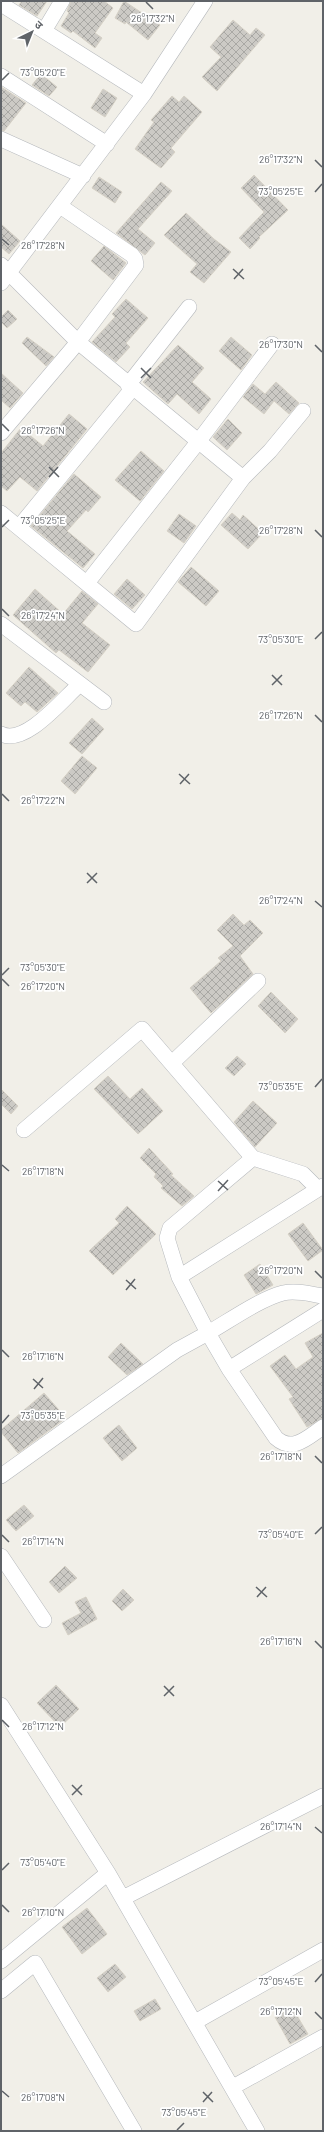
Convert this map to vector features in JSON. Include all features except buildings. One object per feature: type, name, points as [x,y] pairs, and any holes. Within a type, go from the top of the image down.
[{"type":"street","points":[[44,31],[62,1]]},
{"type":"street","points":[[205,1],[144,94],[60,206],[4,274],[78,342],[130,387],[243,478]]},
{"type":"street","points":[[1,4],[144,94]]},
{"type":"street","points":[[1,76],[106,144]]},
{"type":"street","points":[[1,139],[83,176]]},
{"type":"street","points":[[1,433],[78,342],[137,262],[132,255],[60,206]]},
{"type":"street","points":[[19,527],[130,387],[189,307]]},
{"type":"street","points":[[87,583],[198,442],[272,344]]},
{"type":"street","points":[[1,513],[136,624],[243,478],[270,451],[303,411]]},
{"type":"street","points":[[1,624],[79,685],[104,702]]},
{"type":"street","points":[[1,734],[11,737],[28,732],[79,685]]},
{"type":"street","points":[[172,1064],[258,981]]},
{"type":"street","points":[[24,1130],[142,1029],[253,1158],[303,1174],[321,1188],[179,1277]]},
{"type":"street","points":[[253,1158],[170,1228],[167,1238],[179,1277],[208,1333],[229,1368],[276,1438],[282,1444],[293,1445],[323,1428]]},
{"type":"street","points":[[1,1476],[177,1350],[271,1297],[283,1293],[303,1292],[323,1296]]},
{"type":"street","points":[[229,1368],[323,1310]]},
{"type":"street","points":[[1,1556],[44,1620]]},
{"type":"street","points":[[1,1704],[108,1873],[258,2131]]},
{"type":"street","points":[[123,1898],[323,1796]]},
{"type":"street","points":[[1,1961],[108,1873]]},
{"type":"street","points":[[195,2022],[323,1950]]},
{"type":"street","points":[[1,1992],[36,1963],[134,2131]]},
{"type":"street","points":[[233,2088],[323,2037]]}]
